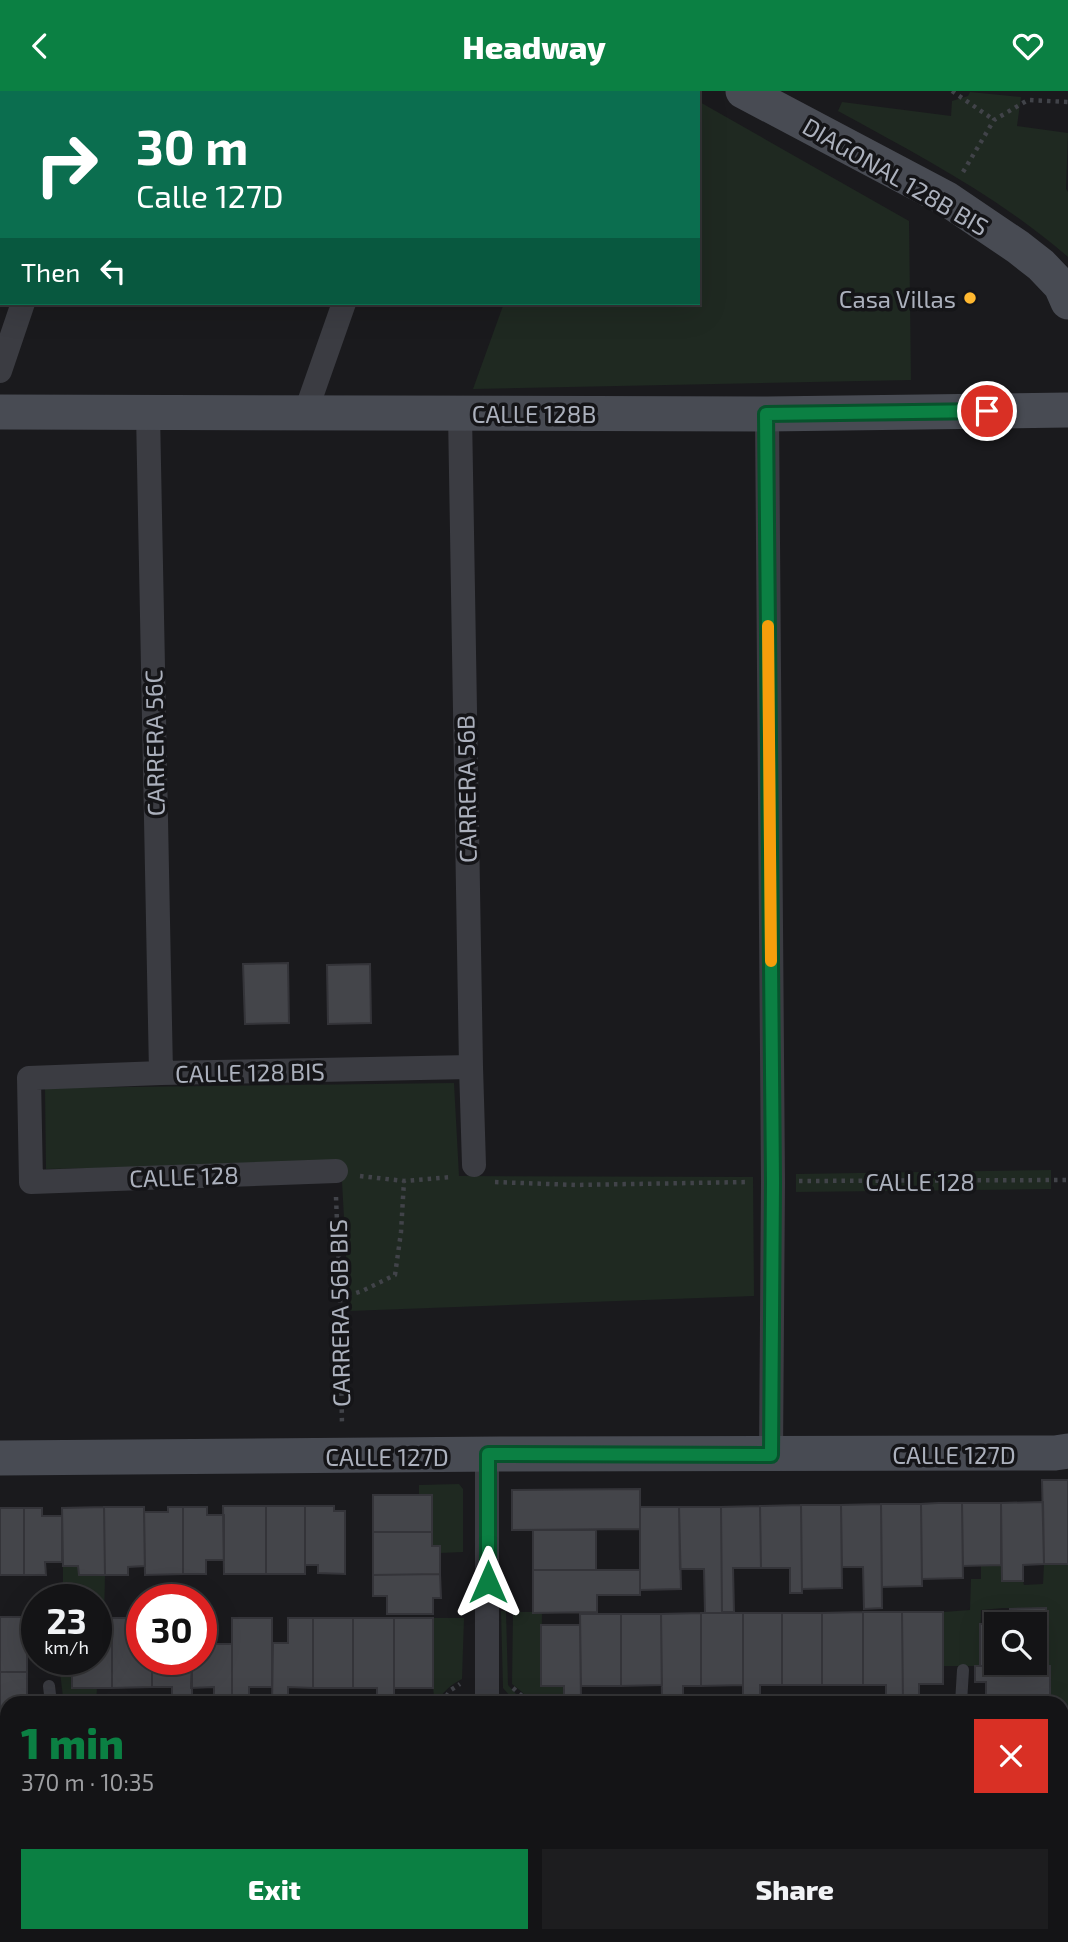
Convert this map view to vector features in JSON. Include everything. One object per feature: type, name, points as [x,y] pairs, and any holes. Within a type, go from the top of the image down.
[{"type":"street","name":"DIAGONAL 128B BIS","points":[[743,91],[947,199],[1041,265],[1061,286],[1068,302]]},
{"type":"street","points":[[0,371],[22,305]]},
{"type":"street","points":[[306,411],[343,305]]},
{"type":"street","name":"CALLE 128B","points":[[0,412],[766,414],[1068,410]]},
{"type":"street","name":"CARRERA 56C","points":[[148,413],[161,1073]]},
{"type":"street","name":"CARRERA 56B","points":[[460,413],[474,1165]]},
{"type":"street","points":[[766,414],[773,1182],[771,1455]]},
{"type":"street","name":"CALLE 128 BIS","points":[[32,1182],[29,1078],[471,1067]]},
{"type":"street","name":"CALLE 128","points":[[32,1182],[335,1171]]},
{"type":"street","name":"CALLE 127D","points":[[0,1458],[1068,1451]]},
{"type":"street","points":[[485,1696],[488,1454]]},
{"type":"lane","points":[[961,1696],[963,1669]]},
{"type":"lane","points":[[49,1686],[50,1696]]},
{"type":"path","points":[[952,91],[994,120]]},
{"type":"path","points":[[947,199],[994,120],[1028,100],[1068,102]]},
{"type":"path","points":[[335,1171],[404,1181],[459,1177],[474,1165]]},
{"type":"path","name":"CALLE 128","points":[[474,1165],[484,1178],[499,1183],[575,1185],[1068,1180]]},
{"type":"path","name":"CARRERA 56B BIS","points":[[335,1171],[342,1456]]},
{"type":"path","points":[[340,1298],[395,1275],[404,1181]]},
{"type":"shaded area","points":[[970,92],[1021,97],[1017,126],[1068,133],[1068,257],[986,196],[838,111],[842,102],[951,116],[952,101],[968,96]]},
{"type":"shaded area","points":[[700,102],[909,221],[911,380],[473,389],[503,305],[700,305]]},
{"type":"shaded area","points":[[454,1083],[459,1176],[753,1177],[754,1296],[349,1311],[341,1163],[46,1169],[45,1088]]},
{"type":"shaded area","points":[[1051,1170],[1051,1189],[796,1192],[796,1174]]},
{"type":"shaded area","points":[[459,1484],[463,1489],[463,1552],[440,1553],[440,1546],[432,1546],[432,1495],[419,1495],[419,1485]]},
{"type":"shaded area","points":[[1044,1564],[1068,1564],[1068,1696],[1049,1696],[1046,1608],[981,1610],[980,1666],[944,1666],[943,1612],[970,1610],[971,1579],[981,1579],[981,1565],[1001,1565],[1002,1581],[1023,1581],[1024,1585],[1043,1584]]},
{"type":"shaded area","points":[[63,1566],[78,1566],[79,1575],[105,1575],[105,1584],[63,1584]]},
{"type":"shaded area","points":[[501,1611],[506,1611],[508,1685],[518,1696],[510,1696],[503,1688]]},
{"type":"shaded area","points":[[513,1612],[542,1612],[541,1686],[564,1686],[564,1696],[525,1696],[512,1684]]},
{"type":"shaded area","points":[[433,1618],[464,1618],[462,1679],[441,1696],[434,1696]]},
{"type":"shaded area","points":[[60,1675],[71,1675],[72,1688],[97,1688],[96,1696],[63,1696]]},
{"type":"building","points":[[288,963],[289,1023],[245,1024],[243,964]]},
{"type":"building","points":[[370,964],[371,1023],[328,1024],[327,965]]},
{"type":"building","points":[[1042,1480],[1068,1480],[1068,1564],[1044,1564]]},
{"type":"building","points":[[640,1489],[640,1529],[512,1530],[512,1490]]},
{"type":"building","points":[[373,1495],[432,1495],[432,1532],[373,1532]]},
{"type":"building","points":[[1043,1502],[1044,1564],[1023,1565],[1023,1581],[1002,1581],[1001,1503]]},
{"type":"building","points":[[962,1503],[963,1578],[922,1579],[921,1504]]},
{"type":"building","points":[[962,1503],[1001,1503],[1001,1565],[963,1566]]},
{"type":"building","points":[[881,1504],[921,1504],[922,1586],[882,1587]]},
{"type":"building","points":[[881,1504],[882,1608],[864,1609],[863,1567],[842,1567],[841,1505]]},
{"type":"building","points":[[801,1505],[841,1505],[842,1588],[802,1589]]},
{"type":"building","points":[[801,1505],[802,1593],[790,1593],[790,1568],[761,1568],[760,1506]]},
{"type":"building","points":[[223,1506],[266,1506],[266,1574],[224,1574]]},
{"type":"building","points":[[266,1506],[305,1506],[305,1574],[266,1574]]},
{"type":"building","points":[[305,1506],[334,1506],[334,1511],[345,1511],[345,1574],[318,1573],[318,1565],[305,1565]]},
{"type":"building","points":[[760,1506],[761,1568],[733,1568],[734,1612],[722,1612],[721,1507]]},
{"type":"building","points":[[104,1507],[144,1507],[145,1566],[128,1567],[128,1575],[105,1575]]},
{"type":"building","points":[[104,1507],[105,1575],[79,1575],[78,1566],[63,1566],[62,1508]]},
{"type":"building","points":[[168,1507],[183,1507],[183,1574],[145,1575],[144,1512],[168,1512]]},
{"type":"building","points":[[183,1507],[207,1507],[207,1515],[224,1515],[224,1560],[206,1560],[206,1574],[183,1574]]},
{"type":"building","points":[[640,1507],[679,1507],[681,1589],[640,1590]]},
{"type":"building","points":[[679,1507],[721,1507],[722,1613],[705,1613],[704,1569],[680,1569]]},
{"type":"building","points":[[0,1508],[24,1508],[24,1575],[0,1575]]},
{"type":"building","points":[[24,1508],[42,1508],[42,1516],[62,1516],[62,1562],[45,1562],[46,1575],[24,1575]]},
{"type":"building","points":[[533,1530],[596,1530],[596,1570],[533,1570]]},
{"type":"building","points":[[373,1532],[432,1532],[432,1546],[440,1546],[440,1574],[373,1575]]},
{"type":"building","points":[[533,1570],[640,1570],[640,1595],[597,1595],[597,1612],[533,1613]]},
{"type":"building","points":[[440,1574],[441,1598],[433,1598],[433,1614],[387,1614],[387,1596],[373,1596],[373,1575]]},
{"type":"building","points":[[1046,1608],[1046,1612],[1010,1612],[1010,1609]]},
{"type":"building","points":[[863,1612],[902,1612],[903,1696],[886,1696],[886,1685],[863,1685]]},
{"type":"building","points":[[863,1612],[863,1685],[822,1685],[822,1613]]},
{"type":"building","points":[[902,1612],[943,1612],[943,1684],[919,1684],[919,1696],[903,1696]]},
{"type":"building","points":[[701,1613],[743,1613],[743,1685],[701,1686]]},
{"type":"building","points":[[701,1613],[701,1686],[683,1686],[683,1696],[662,1696],[661,1614]]},
{"type":"building","points":[[743,1613],[782,1613],[782,1685],[760,1685],[760,1696],[743,1696]]},
{"type":"building","points":[[782,1613],[822,1613],[822,1685],[782,1685]]},
{"type":"building","points":[[580,1614],[621,1614],[621,1686],[581,1686]]},
{"type":"building","points":[[621,1614],[661,1614],[662,1685],[621,1686]]},
{"type":"building","points":[[0,1617],[21,1617],[21,1672],[0,1672]]},
{"type":"building","points":[[112,1618],[126,1618],[126,1675],[152,1675],[152,1687],[112,1688]]},
{"type":"building","points":[[232,1618],[272,1618],[272,1687],[249,1687],[249,1696],[232,1696]]},
{"type":"building","points":[[288,1618],[313,1618],[313,1688],[288,1687],[288,1696],[272,1696],[273,1643],[288,1643]]},
{"type":"building","points":[[313,1618],[353,1618],[353,1688],[313,1688]]},
{"type":"building","points":[[353,1618],[394,1618],[394,1696],[377,1696],[377,1688],[353,1688]]},
{"type":"building","points":[[394,1618],[433,1618],[433,1688],[394,1688]]},
{"type":"building","points":[[980,1624],[984,1624],[984,1666],[980,1666]]},
{"type":"building","points":[[541,1625],[580,1625],[581,1696],[564,1696],[564,1686],[541,1686]]},
{"type":"building","points":[[217,1644],[232,1644],[232,1696],[214,1696],[214,1687],[191,1688],[191,1675],[217,1675]]},
{"type":"building","points":[[975,1666],[984,1666],[984,1675],[1047,1675],[1047,1666],[1050,1666],[1050,1696],[986,1696],[986,1682],[975,1682]]},
{"type":"building","points":[[0,1672],[21,1672],[21,1675],[27,1675],[27,1696],[0,1696]]},
{"type":"building","points":[[72,1675],[112,1675],[112,1688],[72,1688]]},
{"type":"building","points":[[152,1675],[192,1675],[192,1696],[172,1696],[172,1687],[152,1687]]},
{"type":"slow traffic","points":[[768,626],[771,961]]},
{"type":"place","name":"Casa Villas","points":[[970,298]]},
{"type":"route","points":[[488,1582],[488,1454],[771,1455],[773,1182],[766,414],[987,411]]}]
